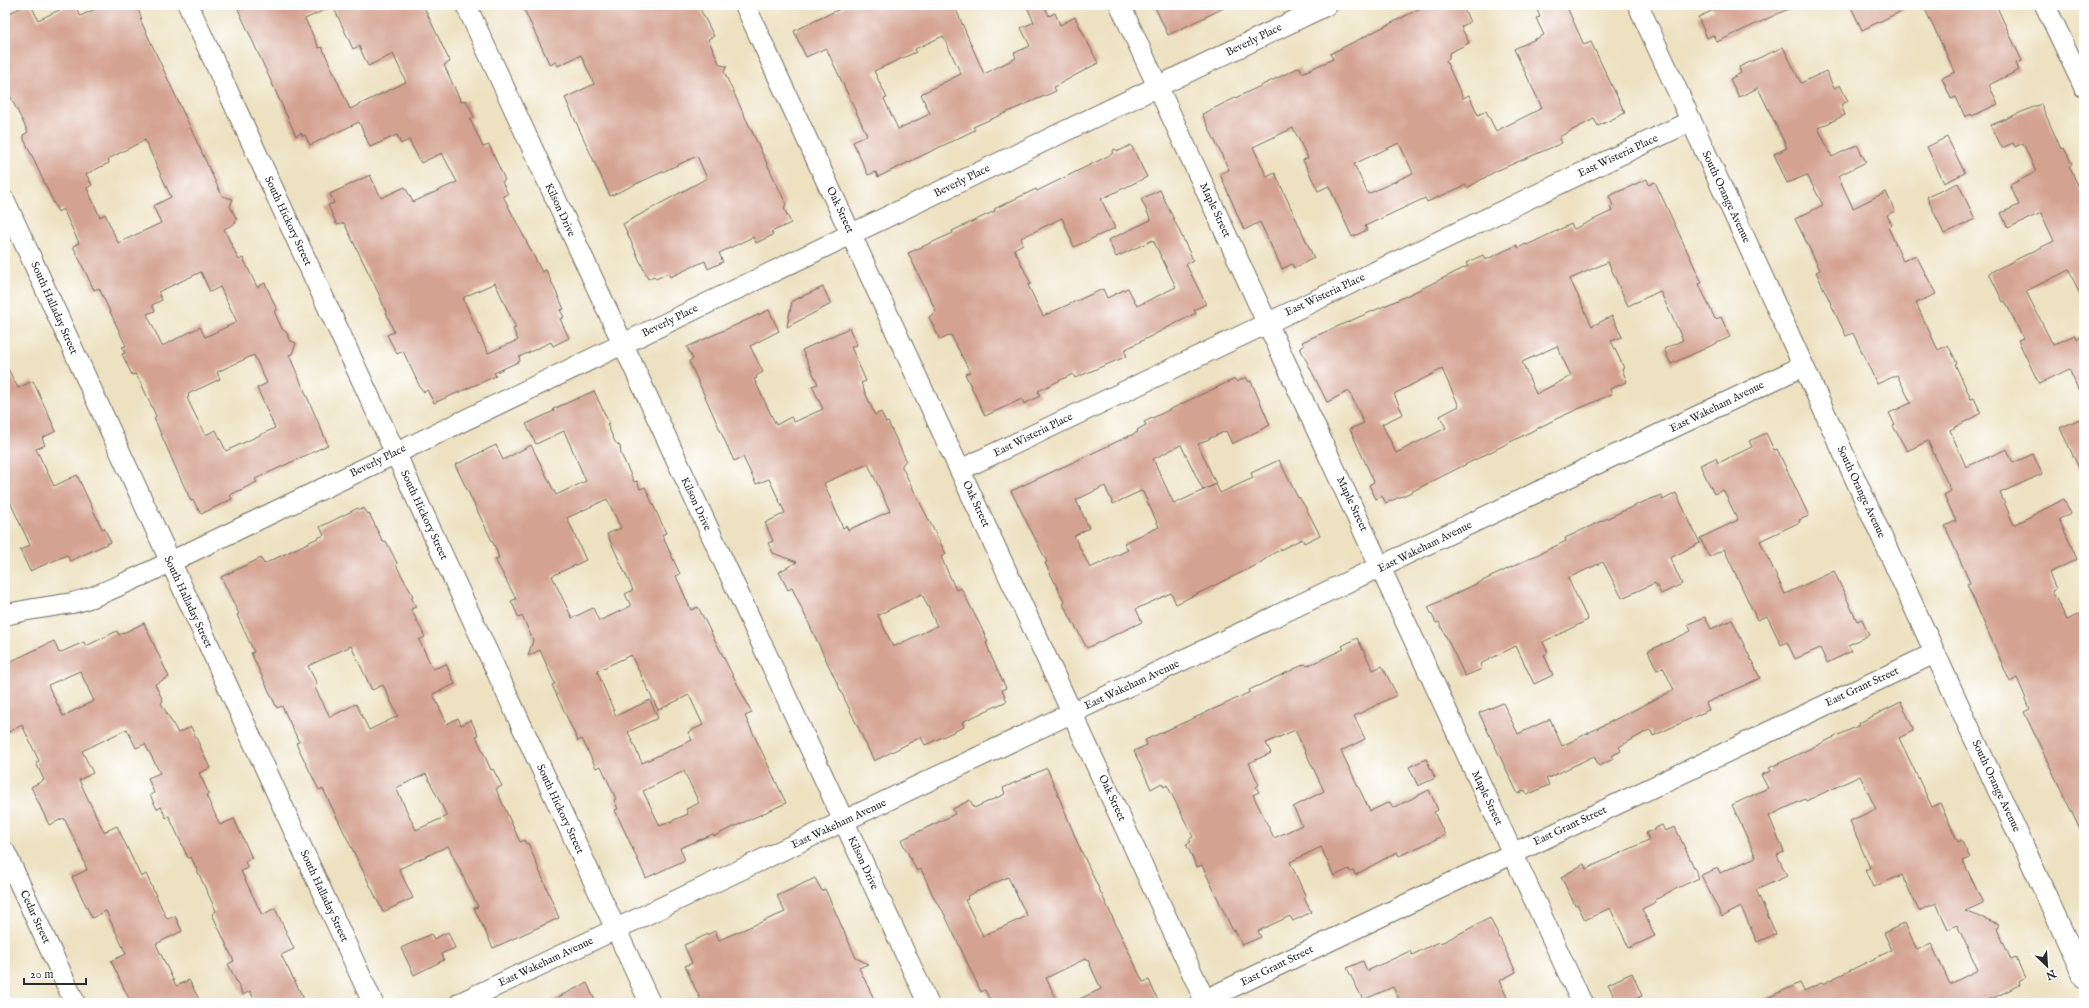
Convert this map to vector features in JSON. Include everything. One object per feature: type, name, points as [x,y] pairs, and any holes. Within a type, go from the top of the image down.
[{"type":"street","name":"South Hickory Street","points":[[188,5],[650,1003]]},
{"type":"street","name":"Kilson Drive","points":[[466,5],[928,1003]]},
{"type":"street","name":"Oak Street","points":[[745,5],[1206,1002]]},
{"type":"street","name":"Maple Street","points":[[1120,5],[1582,1003]]},
{"type":"street","name":"Beverly Place","points":[[5,615],[81,600],[103,592],[169,562],[1327,5]]},
{"type":"street","name":"South Orange Avenue","points":[[1638,5],[2084,978]]},
{"type":"street","points":[[2046,5],[2084,87]]},
{"type":"street","name":"East Wisteria Place","points":[[960,470],[1691,121]]},
{"type":"street","name":"South Halladay Street","points":[[5,201],[169,562],[373,1003]]},
{"type":"street","name":"East Wakeham Avenue","points":[[460,1003],[1381,568],[1803,366]]},
{"type":"street","name":"East Grant Street","points":[[1206,1002],[1513,853],[1935,653]]},
{"type":"street","name":"Cedar Street","points":[[5,852],[11,879],[75,1003]]},
{"type":"building","points":[[27,5],[31,5],[38,20],[70,5],[75,5],[80,16],[104,5],[136,5],[142,19],[140,19],[222,196],[233,199],[230,206],[237,220],[235,221],[236,223],[224,229],[239,260],[243,258],[257,287],[265,283],[277,310],[274,311],[282,329],[287,333],[289,340],[296,343],[292,354],[289,355],[328,445],[255,479],[257,482],[230,495],[232,499],[201,514],[193,500],[191,501],[154,418],[156,416],[140,381],[135,374],[132,375],[122,354],[125,353],[122,347],[126,346],[99,288],[94,290],[73,246],[79,243],[63,209],[58,212],[24,139],[23,135],[28,132],[5,86],[5,15]],"holes":[[[145,140],[171,197],[153,206],[161,223],[118,243],[105,214],[100,217],[87,188],[92,185],[86,174],[109,163],[108,159]],[[201,272],[210,292],[220,287],[237,322],[205,337],[200,327],[162,346],[147,314],[155,311],[152,305],[162,300],[158,292]],[[254,355],[267,383],[257,388],[275,428],[226,451],[216,430],[205,435],[187,398],[189,397],[188,394],[220,379],[217,372]]]},
{"type":"building","points":[[247,5],[423,5],[450,62],[444,65],[461,102],[466,100],[474,117],[470,119],[483,147],[489,145],[505,180],[502,182],[508,194],[503,196],[542,272],[546,270],[564,309],[560,310],[564,317],[560,319],[569,338],[553,346],[551,342],[519,357],[520,361],[494,373],[496,376],[434,403],[427,390],[424,392],[420,387],[403,351],[397,354],[387,335],[394,332],[378,292],[344,223],[337,225],[328,205],[334,203],[330,194],[370,175],[381,198],[405,187],[413,202],[457,182],[442,153],[421,163],[409,140],[401,144],[397,135],[370,147],[359,122],[310,145],[305,135],[303,136],[301,133],[296,136],[238,9]],"holes":[[[333,6],[353,49],[359,46],[368,66],[393,54],[406,82],[350,109],[322,47],[319,48],[305,19]],[[495,283],[516,328],[513,329],[518,340],[488,353],[464,301],[464,297]]]},
{"type":"building","points":[[522,5],[698,5],[714,36],[708,39],[720,65],[727,66],[724,72],[786,204],[784,208],[791,223],[771,232],[773,235],[756,243],[753,237],[719,253],[723,262],[708,269],[705,261],[670,277],[668,273],[656,279],[654,276],[648,279],[623,224],[707,178],[697,156],[610,196],[565,98],[594,84],[581,55],[558,66],[556,62],[550,65]]},
{"type":"building","points":[[848,5],[954,5],[984,74],[1016,58],[1014,53],[1030,46],[1021,28],[1034,22],[1026,5],[1044,5],[1049,16],[1055,13],[1060,25],[1075,17],[1098,63],[1054,87],[1056,91],[973,127],[975,130],[878,177],[876,172],[868,175],[853,142],[867,135],[826,48],[806,57],[794,31]],"holes":[[[943,36],[961,74],[921,94],[930,114],[898,129],[884,99],[887,98],[874,71],[916,52],[915,49]]]},
{"type":"building","points":[[1154,5],[1230,5],[1168,35]]},
{"type":"building","points":[[1427,5],[1462,5],[1470,22],[1461,27],[1469,43],[1449,53],[1449,59],[1446,61],[1463,98],[1469,95],[1478,115],[1486,111],[1496,131],[1542,108],[1514,49],[1544,35],[1536,18],[1540,17],[1535,5],[1566,5],[1584,45],[1591,42],[1625,113],[1598,126],[1594,119],[1559,137],[1562,143],[1496,171],[1467,188],[1466,185],[1427,202],[1425,198],[1365,226],[1367,230],[1352,237],[1329,186],[1318,191],[1303,160],[1308,158],[1293,128],[1253,147],[1267,177],[1275,173],[1314,258],[1294,268],[1292,264],[1282,269],[1260,222],[1244,230],[1220,174],[1229,170],[1202,114],[1300,67],[1302,73],[1333,59],[1330,54]],"holes":[[[1399,143],[1413,173],[1368,194],[1354,164]]]},
{"type":"building","points":[[1712,5],[1797,5],[1717,42],[1713,35],[1707,38],[1698,17],[1714,10]]},
{"type":"building","points":[[1850,5],[1914,5],[1862,30]]},
{"type":"building","points":[[1923,5],[1996,5],[2022,61],[2016,63],[2019,70],[1989,85],[1998,104],[1972,116],[1971,114],[1965,117],[1956,97],[1951,99],[1942,78],[1955,72]]},
{"type":"building","points":[[1783,47],[1801,83],[1826,71],[1834,88],[1840,85],[1848,101],[1841,105],[1845,115],[1818,128],[1832,157],[1857,145],[1866,162],[1838,176],[1853,208],[1886,192],[1895,211],[1887,215],[1892,225],[1888,227],[1903,261],[1916,255],[1936,294],[1916,303],[1938,350],[1948,345],[1957,363],[1955,364],[1971,399],[1974,398],[1981,413],[1950,430],[1966,467],[2007,449],[2013,463],[2033,454],[2042,474],[2000,493],[2014,525],[2064,499],[2071,514],[2059,519],[2077,559],[2049,573],[2056,589],[2052,591],[2067,620],[2084,612],[2084,838],[2024,712],[2030,709],[2017,678],[2010,682],[1967,584],[1970,583],[1945,526],[1956,521],[1944,495],[1951,491],[1928,441],[1907,451],[1893,426],[1895,425],[1889,413],[1911,403],[1897,375],[1877,384],[1853,333],[1846,336],[1816,272],[1820,270],[1795,219],[1823,205],[1807,175],[1787,183],[1774,154],[1787,148],[1758,88],[1739,97],[1730,79],[1741,73],[1739,67]]},
{"type":"building","points":[[2041,104],[2061,149],[2064,148],[2072,164],[2069,166],[2084,198],[2084,303],[2069,270],[2026,291],[2053,345],[2075,335],[2077,339],[2084,335],[2084,402],[2069,369],[2039,384],[2018,340],[2023,338],[1989,273],[2054,241],[2041,213],[2008,228],[2001,213],[2019,205],[2010,185],[2036,172],[2023,143],[2015,147],[2013,143],[2002,148],[1991,125]]},
{"type":"building","points":[[1947,137],[1965,173],[1944,183],[1927,147]]},
{"type":"building","points":[[1131,145],[1147,177],[1101,199],[1115,228],[1074,247],[1062,218],[1021,238],[1023,244],[1014,249],[1031,284],[1028,285],[1043,316],[1103,289],[1107,298],[1128,288],[1137,306],[1176,287],[1153,240],[1116,257],[1108,240],[1151,220],[1141,199],[1160,190],[1193,260],[1186,264],[1206,304],[1194,310],[1196,313],[1124,350],[1127,356],[1075,378],[1073,374],[1038,391],[1040,396],[1024,404],[1022,399],[985,416],[965,374],[970,372],[951,335],[940,340],[929,317],[936,311],[908,253],[953,233],[952,231],[995,211],[994,209],[1036,189],[1037,191],[1112,154],[1114,149],[1119,151]]},
{"type":"building","points":[[1647,179],[1649,185],[1655,182],[1702,283],[1699,284],[1715,319],[1721,317],[1730,337],[1671,364],[1664,349],[1683,340],[1660,291],[1628,306],[1608,262],[1570,279],[1592,326],[1612,316],[1622,337],[1611,341],[1624,368],[1622,369],[1627,382],[1610,389],[1612,394],[1558,418],[1405,495],[1386,503],[1382,496],[1376,499],[1369,485],[1374,482],[1350,429],[1364,423],[1349,391],[1327,402],[1300,348],[1304,346],[1302,342],[1398,300],[1468,266],[1466,263],[1483,255],[1485,260],[1517,245],[1518,248],[1526,244],[1527,245],[1571,224],[1574,229],[1612,211],[1610,207],[1613,206],[1609,196]],"holes":[[[1557,346],[1571,376],[1536,394],[1522,362]],[[1442,369],[1459,406],[1440,416],[1446,428],[1396,453],[1382,424],[1403,414],[1394,394]]]},
{"type":"building","points":[[1958,183],[1975,219],[1944,234],[1927,197]]},
{"type":"building","points":[[823,287],[831,304],[787,327],[792,301]]},
{"type":"building","points":[[769,310],[779,331],[750,346],[763,372],[754,379],[776,425],[791,417],[794,422],[823,409],[812,386],[818,384],[802,350],[849,328],[857,345],[851,347],[866,381],[861,383],[875,415],[881,412],[886,423],[888,422],[906,460],[902,467],[946,554],[941,557],[956,590],[961,588],[988,642],[986,642],[991,656],[1006,688],[1002,690],[1007,701],[962,722],[964,727],[925,745],[921,737],[874,761],[792,588],[788,590],[779,572],[797,562],[773,553],[768,543],[773,541],[765,523],[785,513],[769,479],[756,484],[743,457],[734,461],[689,361],[693,359],[687,347]],"holes":[[[868,464],[890,511],[848,530],[846,526],[843,528],[824,483]],[[922,594],[937,626],[893,647],[878,615]]]},
{"type":"building","points":[[5,363],[18,388],[33,381],[56,431],[42,438],[45,445],[36,449],[54,486],[77,475],[102,529],[104,528],[111,542],[70,561],[67,555],[30,571],[20,550],[30,545],[5,491]]},
{"type":"building","points":[[1246,377],[1249,382],[1251,381],[1270,425],[1232,444],[1226,431],[1198,444],[1216,484],[1220,493],[1253,478],[1251,473],[1279,460],[1298,498],[1299,497],[1306,508],[1320,535],[1304,543],[1302,539],[1272,554],[1257,565],[1176,604],[1171,593],[1136,609],[1142,622],[1087,648],[1063,604],[1065,603],[1045,563],[1047,562],[1011,491],[1138,432],[1137,430],[1146,425],[1144,422],[1235,379],[1237,382]],"holes":[[[1181,445],[1203,490],[1216,484],[1174,504],[1153,459]],[[1105,486],[1113,504],[1141,491],[1143,492],[1159,527],[1124,543],[1128,550],[1090,568],[1074,536],[1089,528],[1076,500]]]},
{"type":"building","points":[[594,391],[609,423],[607,424],[615,442],[620,446],[621,454],[634,482],[637,481],[640,489],[645,487],[666,533],[662,535],[680,574],[676,576],[691,610],[698,607],[752,713],[745,716],[786,803],[714,836],[713,834],[680,848],[685,860],[646,878],[615,810],[618,809],[614,800],[616,799],[601,766],[596,768],[582,739],[578,741],[552,685],[555,684],[540,650],[528,656],[533,640],[522,616],[519,618],[511,601],[516,599],[495,559],[499,558],[496,549],[455,465],[496,445],[503,460],[531,445],[556,495],[586,481],[564,431],[536,444],[526,424],[554,411],[553,409]],"holes":[[[607,499],[621,528],[607,534],[633,590],[625,594],[631,606],[599,621],[593,608],[572,618],[552,576],[586,560],[567,518]],[[631,655],[658,710],[689,695],[703,725],[688,732],[692,740],[642,763],[628,732],[658,718],[650,700],[616,716],[597,671]],[[684,771],[699,803],[686,809],[688,814],[660,826],[643,791]]]},
{"type":"building","points":[[2084,417],[2084,479],[2060,428]]},
{"type":"building","points":[[1766,433],[1774,450],[1777,449],[1809,516],[1799,520],[1800,522],[1760,541],[1785,594],[1834,571],[1857,621],[1862,619],[1869,635],[1848,645],[1852,651],[1827,663],[1820,648],[1795,659],[1787,642],[1781,645],[1767,616],[1757,620],[1724,549],[1709,557],[1700,538],[1738,520],[1723,490],[1714,494],[1700,465],[1716,458],[1718,463],[1752,447],[1749,441]]},
{"type":"building","points":[[1676,493],[1700,543],[1670,558],[1682,584],[1661,594],[1655,583],[1622,598],[1603,562],[1568,578],[1588,620],[1543,642],[1548,653],[1544,655],[1553,675],[1534,684],[1516,646],[1480,664],[1482,669],[1465,676],[1439,622],[1436,623],[1428,607],[1566,541],[1565,538],[1636,505],[1661,495],[1663,500]]},
{"type":"building","points":[[358,508],[360,510],[364,508],[368,514],[369,513],[383,542],[386,541],[397,563],[396,565],[413,596],[411,597],[416,607],[411,609],[425,637],[419,640],[433,669],[446,664],[455,684],[433,694],[447,724],[458,718],[461,725],[471,720],[478,735],[476,736],[491,770],[493,769],[502,786],[496,789],[520,842],[524,840],[526,844],[528,843],[559,918],[493,948],[474,908],[478,907],[448,846],[399,869],[413,898],[383,912],[323,789],[319,790],[296,743],[299,742],[282,706],[277,708],[251,653],[254,652],[237,615],[239,614],[221,577],[261,558],[264,564],[324,535],[320,527]],"holes":[[[351,646],[372,690],[383,685],[398,716],[369,730],[356,704],[330,717],[314,686],[317,684],[308,666]],[[426,774],[447,816],[416,830],[396,788]]]},
{"type":"building","points":[[1705,617],[1711,629],[1732,620],[1760,678],[1706,703],[1709,710],[1653,736],[1649,730],[1619,747],[1621,751],[1611,756],[1613,759],[1599,766],[1594,756],[1546,779],[1549,785],[1527,795],[1525,790],[1518,794],[1479,713],[1503,703],[1518,734],[1550,719],[1562,746],[1674,690],[1663,667],[1657,670],[1648,651],[1691,631],[1688,624]]},
{"type":"building","points":[[144,623],[169,677],[155,684],[163,701],[161,703],[178,733],[191,727],[210,768],[199,773],[209,794],[206,795],[220,825],[234,819],[252,858],[245,862],[248,868],[241,871],[262,915],[275,908],[294,949],[281,955],[306,1003],[256,1003],[250,991],[243,995],[228,964],[234,961],[212,914],[216,911],[191,857],[188,858],[169,816],[166,818],[161,807],[157,809],[150,795],[154,793],[148,778],[160,773],[145,744],[136,748],[127,729],[82,751],[93,773],[79,780],[104,832],[117,826],[141,877],[146,874],[167,919],[175,916],[182,931],[156,944],[176,986],[189,980],[201,1003],[131,1003],[111,961],[126,954],[106,911],[92,918],[72,877],[87,870],[80,851],[64,818],[49,825],[31,787],[44,780],[36,763],[39,761],[22,725],[5,734],[5,664],[54,641],[59,653],[84,642],[86,646],[117,631],[119,635]],"holes":[[[80,671],[94,701],[63,716],[48,685]]]},
{"type":"building","points":[[1357,638],[1373,670],[1382,666],[1397,695],[1354,716],[1365,739],[1341,751],[1370,811],[1390,802],[1393,808],[1429,790],[1438,810],[1434,812],[1445,835],[1399,856],[1397,852],[1355,875],[1354,871],[1350,872],[1349,869],[1334,876],[1321,847],[1290,862],[1311,912],[1293,921],[1290,916],[1258,931],[1261,937],[1242,945],[1235,930],[1233,931],[1202,865],[1197,867],[1186,844],[1191,842],[1189,839],[1193,837],[1167,785],[1164,787],[1162,783],[1151,789],[1134,751],[1147,745],[1145,740],[1225,704],[1250,692],[1249,690],[1305,664],[1307,666],[1344,649],[1342,646]],"holes":[[[1295,730],[1324,791],[1293,807],[1302,825],[1274,838],[1253,795],[1259,792],[1256,787],[1259,785],[1249,763],[1271,753],[1266,743]]]},
{"type":"building","points":[[1901,702],[1913,731],[1899,738],[1932,807],[1940,803],[1958,842],[1961,840],[1970,858],[1963,861],[1983,903],[1965,911],[1999,924],[1997,928],[2011,960],[2016,958],[2025,978],[2019,982],[2020,985],[1983,1003],[1756,1003],[1800,983],[1804,991],[1821,983],[1822,984],[1892,950],[1884,933],[1905,923],[1917,950],[1931,943],[1950,984],[1978,970],[1957,925],[1948,929],[1936,903],[1919,911],[1902,875],[1873,887],[1865,870],[1870,868],[1850,821],[1876,809],[1860,776],[1769,816],[1784,852],[1777,855],[1787,876],[1756,890],[1776,934],[1757,942],[1741,907],[1722,917],[1701,875],[1718,868],[1720,873],[1756,857],[1732,805],[1768,788],[1761,775],[1771,771],[1769,768],[1860,725],[1859,723]]},
{"type":"building","points":[[1426,759],[1435,778],[1418,786],[1409,767]]},
{"type":"building","points":[[1047,768],[1078,844],[1143,982],[1149,980],[1159,1003],[1071,1003],[1101,989],[1087,958],[1046,978],[1058,1003],[991,1003],[985,990],[981,992],[943,911],[935,900],[921,869],[917,871],[901,840],[955,814],[953,809],[970,800],[974,808],[1005,794],[1003,788]],"holes":[[[1008,877],[1027,916],[983,936],[965,900],[968,899],[967,896]]]},
{"type":"building","points":[[1662,825],[1665,831],[1675,827],[1699,878],[1671,891],[1655,900],[1656,902],[1642,909],[1655,936],[1629,948],[1610,908],[1585,920],[1577,904],[1575,905],[1561,877],[1584,864],[1586,869],[1649,840],[1646,833]]},
{"type":"building","points":[[815,878],[822,891],[825,889],[856,958],[868,964],[859,968],[876,1003],[838,1003],[837,1001],[832,1003],[702,1003],[685,966],[692,963],[684,945],[715,931],[719,940],[785,912],[777,896]]},
{"type":"building","points":[[1490,918],[1516,972],[1499,981],[1510,1003],[1401,1003],[1393,987],[1363,1000],[1347,968],[1363,961],[1367,971],[1410,951],[1412,955],[1436,943],[1443,942]]},
{"type":"building","points":[[448,932],[455,948],[441,954],[444,960],[414,975],[401,948],[431,934],[434,939]]},
{"type":"building","points":[[1632,973],[1642,996],[1626,1003],[1617,1003],[1608,984]]},
{"type":"building","points":[[587,983],[596,1003],[546,1003]]}]
